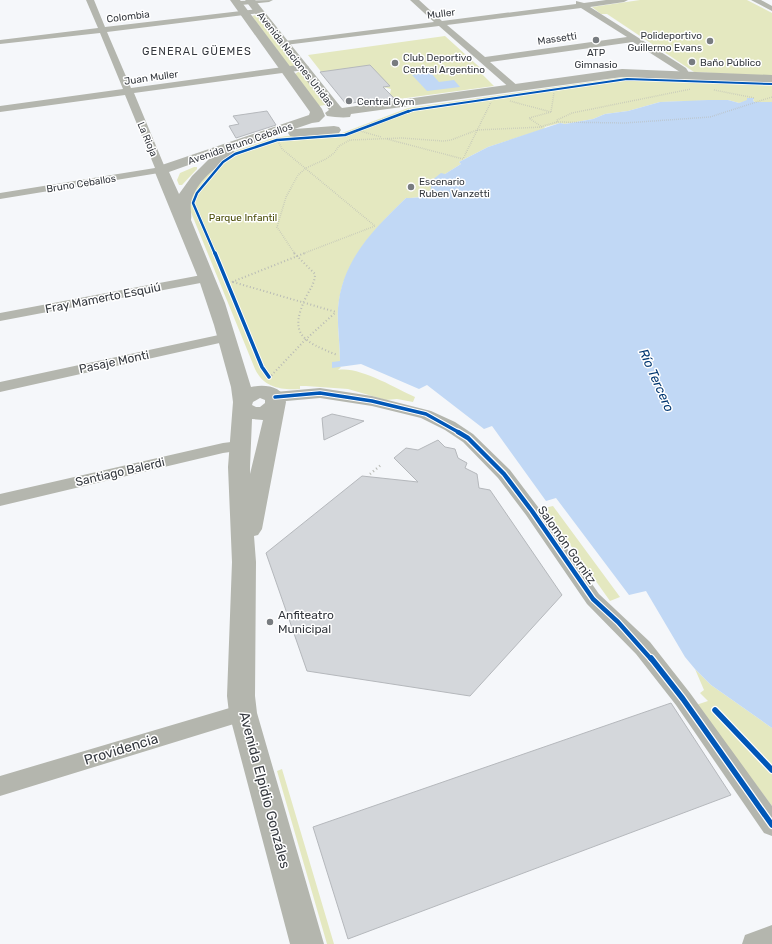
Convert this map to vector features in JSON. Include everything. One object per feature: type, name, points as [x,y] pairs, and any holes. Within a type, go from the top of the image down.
[{"type":"main road","name":"Avenida Naciones Unidas","points":[[251,1],[339,113]]},
{"type":"main road","name":"Avenida Naciones Unidas","points":[[239,6],[317,112],[316,118]]},
{"type":"main road","name":"Avenida Bruno Ceballos","points":[[161,170],[316,118],[339,113],[622,73],[772,78]]},
{"type":"main road","name":"Avenida Bruno Ceballos","points":[[184,220],[185,198],[209,166],[222,156],[244,146],[275,136],[348,130],[412,103]]},
{"type":"main road","points":[[316,118],[314,124],[324,129],[348,130],[354,120],[351,117],[339,113]]},
{"type":"main road","name":"La Rioja","points":[[161,170],[184,220],[207,278]]},
{"type":"main road","name":"Avenida Elpidio Gonzáles","points":[[207,278],[228,337],[241,385],[242,403],[239,467],[244,562],[241,696],[243,713],[307,944]]},
{"type":"main road","name":"Avenida Elpidio Gonzáles","points":[[228,337],[251,375],[272,391],[244,562]]},
{"type":"main road","points":[[242,403],[247,411],[257,414],[268,411],[272,391]]},
{"type":"street","name":"La Rioja","points":[[90,0],[161,170]]},
{"type":"street","name":"Colombia","points":[[0,42],[102,30],[239,6],[251,1],[269,0]]},
{"type":"street","points":[[414,0],[516,89]]},
{"type":"street","points":[[574,0],[683,70],[687,76]]},
{"type":"street","name":"Muller","points":[[285,43],[624,0]]},
{"type":"street","points":[[755,0],[772,9]]},
{"type":"street","name":"Colombia","points":[[239,6],[259,11]]},
{"type":"street","name":"Massetti","points":[[483,60],[634,39]]},
{"type":"street","name":"Juan Muller","points":[[0,109],[304,68]]},
{"type":"street","name":"Bruno Ceballos","points":[[0,196],[161,170]]},
{"type":"street","name":"Fray Mamerto Esquiú","points":[[0,317],[207,278]]},
{"type":"street","name":"Pasaje Monti","points":[[0,387],[228,337]]},
{"type":"street","name":"Salomón Gornitz","points":[[272,391],[320,393],[372,401],[426,414],[450,426],[468,438],[508,480],[532,511],[593,599],[618,622],[642,648],[683,699],[772,825]]},
{"type":"street","name":"Santiago Balerdi","points":[[0,500],[223,448],[240,446]]},
{"type":"street","name":"Providencia","points":[[0,786],[243,713]]},
{"type":"street","points":[[754,944],[772,937]]},
{"type":"path","points":[[547,90],[555,89],[551,112]]},
{"type":"path","points":[[557,122],[557,120],[572,113],[682,90],[697,89]]},
{"type":"path","points":[[708,90],[736,93],[755,98]]},
{"type":"path","points":[[543,126],[557,122],[625,123],[710,117],[772,97]]},
{"type":"path","points":[[486,99],[494,98]]},
{"type":"path","points":[[348,130],[463,158],[494,98]]},
{"type":"path","points":[[510,101],[551,112]]},
{"type":"path","points":[[337,356],[305,340],[297,325],[304,303],[315,280],[315,274],[296,256],[277,227],[277,222],[290,186],[298,174],[306,168],[326,159],[344,142],[358,139],[384,138],[446,141],[477,130],[522,126],[543,127],[529,118],[551,112]]},
{"type":"path","points":[[348,130],[388,118]]},
{"type":"path","points":[[272,391],[305,340],[336,312],[232,282],[375,226],[282,149],[279,139]]},
{"type":"path","points":[[228,283],[231,290]]},
{"type":"path","points":[[265,373],[272,391]]},
{"type":"path","points":[[370,474],[381,465]]},
{"type":"green space","name":"Polideportivo Guillermo Evans","points":[[640,0],[747,0],[772,13],[772,76],[694,72],[607,14],[601,14],[592,7]]},
{"type":"green space","points":[[256,15],[295,66],[289,66],[252,16]]},
{"type":"green space","name":"Club Deportivo Central Argentino","points":[[445,36],[486,73],[482,74],[494,86],[399,99],[394,98],[390,94],[391,89],[383,87],[340,96],[308,55]]},
{"type":"green space","points":[[301,72],[326,104],[325,105],[319,106],[295,74]]},
{"type":"green space","name":"Parque Infantil","points":[[625,77],[772,81],[772,102],[755,102],[753,101],[754,99],[739,103],[728,100],[660,102],[628,111],[605,114],[593,119],[565,124],[560,123],[545,127],[544,129],[488,147],[459,162],[461,164],[431,183],[431,189],[424,196],[417,198],[406,198],[382,222],[353,261],[341,292],[338,309],[340,361],[337,367],[341,367],[338,370],[356,371],[366,374],[415,397],[413,402],[397,399],[386,400],[348,389],[300,386],[300,389],[286,389],[268,384],[263,380],[255,369],[188,205],[191,193],[212,169],[232,152],[270,139],[286,136],[342,133],[408,108]]},
{"type":"green space","points":[[197,167],[197,169],[182,185],[179,185],[177,180],[180,173]]},
{"type":"green space","points":[[553,506],[620,597],[610,601],[544,508]]},
{"type":"green space","points":[[695,669],[711,685],[772,728],[772,806],[696,705],[708,701],[700,693],[704,690]]},
{"type":"green space","points":[[282,769],[334,944],[327,944],[277,771]]},
{"type":"water","points":[[430,72],[439,82],[454,80],[460,87],[427,91],[412,75]]},
{"type":"water","name":"Río Tercero","points":[[747,98],[754,98],[753,101],[755,102],[772,102],[772,728],[711,685],[695,669],[685,657],[646,591],[629,595],[556,498],[546,501],[492,426],[484,429],[427,385],[419,389],[361,364],[332,368],[332,362],[340,361],[338,308],[346,275],[353,261],[371,234],[406,198],[417,198],[424,196],[431,189],[431,181],[441,173],[445,174],[461,164],[459,162],[488,147],[560,123],[565,124],[593,119],[605,114],[628,111],[660,102],[728,100],[739,103],[747,100]]},
{"type":"building","points":[[370,65],[390,86],[383,87],[395,99],[346,104],[320,72]]},
{"type":"building","points":[[267,111],[276,125],[236,138],[229,126],[239,124],[233,116]]},
{"type":"building","points":[[332,414],[364,421],[324,440],[322,418]]},
{"type":"building","points":[[438,440],[445,447],[455,449],[458,458],[467,463],[465,468],[477,474],[479,488],[490,490],[562,595],[470,696],[307,671],[266,553],[362,476],[418,482],[394,458],[406,448],[418,450]]},
{"type":"building","points":[[671,703],[731,795],[348,939],[313,827]]},
{"type":"cycle path","points":[[269,377],[262,367],[228,283],[193,203],[197,193],[223,162],[235,154],[277,140],[345,135],[413,110],[627,79],[772,84]]},
{"type":"cycle path","points":[[275,397],[320,393],[372,401],[426,414],[450,426],[468,438],[504,474],[532,511],[593,599],[643,648],[683,699],[772,825]]},
{"type":"cycle path","points":[[715,710],[772,770]]},
{"type":"place","name":"ATP Gimnasio","points":[[596,40]]},
{"type":"place","name":"Polideportivo Guillermo Evans","points":[[710,41]]},
{"type":"place","name":"Baño Público","points":[[692,62]]},
{"type":"place","name":"Club Deportivo Central Argentino","points":[[395,63]]},
{"type":"place","name":"Central Gym","points":[[349,101]]},
{"type":"place","name":"Escenario Ruben Vanzetti","points":[[411,187]]},
{"type":"place","name":"Anfiteatro Municipal","points":[[270,622]]},
{"type":"district","name":"GENERAL GÜEMES","points":[[197,51]]}]
